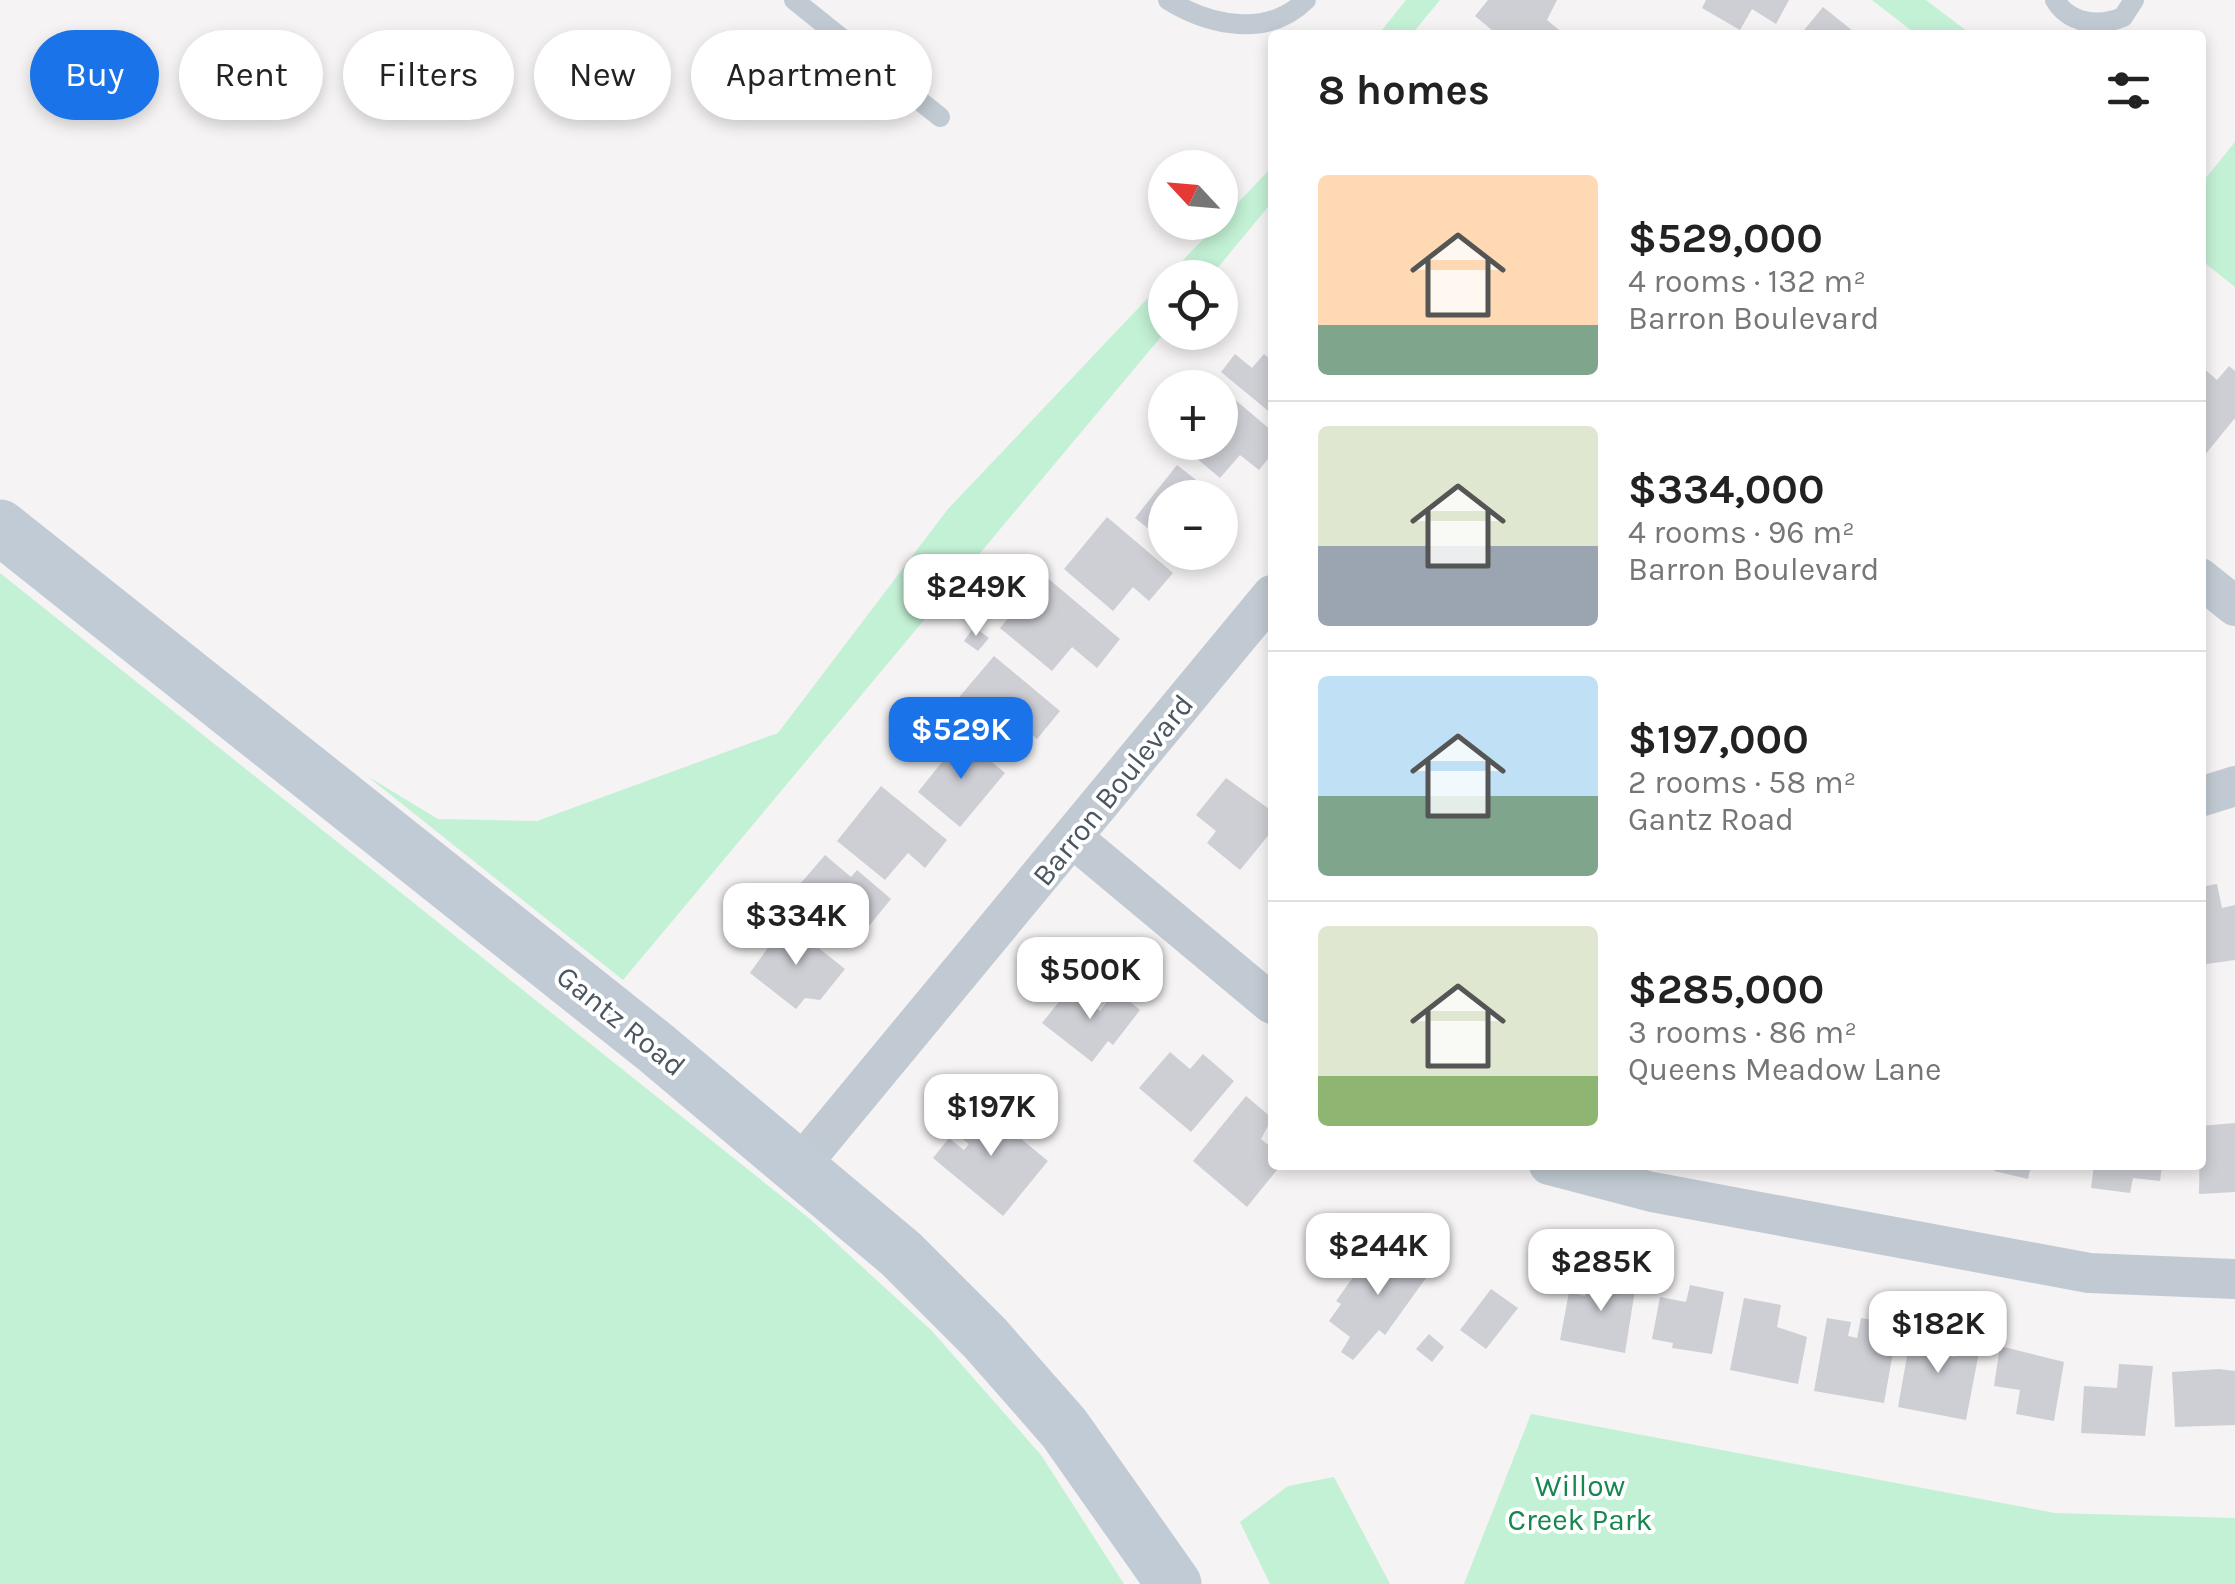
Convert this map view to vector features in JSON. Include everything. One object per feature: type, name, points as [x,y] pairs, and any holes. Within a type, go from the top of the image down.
[{"type":"main road","name":"Gantz Road","points":[[0,527],[656,1048],[901,1254],[985,1338],[1106,1482],[1174,1584]]},
{"type":"street","points":[[2206,583],[2235,606]]},
{"type":"street","name":"Barron Boulevard","points":[[798,1168],[1268,601]]},
{"type":"street","points":[[2206,795],[2235,786]]},
{"type":"street","points":[[1074,839],[1268,1001]]},
{"type":"street","points":[[1567,1170],[1652,1192],[2090,1274],[2235,1279]]},
{"type":"lane","points":[[794,0],[940,117]]},
{"type":"lane","points":[[1168,0],[1235,27],[1291,16],[1306,0]]},
{"type":"lane","points":[[2055,0],[2062,11],[2092,23],[2123,16],[2134,0]]},
{"type":"green space","points":[[1406,0],[1440,0],[1415,30],[1382,30]]},
{"type":"green space","points":[[1872,0],[1926,0],[1965,30],[1911,30]]},
{"type":"green space","points":[[2235,142],[2235,287],[2206,264],[2206,178]]},
{"type":"green space","points":[[1268,171],[1268,207],[1224,260],[1183,260],[1202,240],[1238,240],[1238,203]]},
{"type":"green space","points":[[1148,298],[1150,350],[623,980],[367,776],[438,819],[537,821],[778,733],[948,509]]},
{"type":"green space","points":[[0,573],[810,1219],[931,1330],[1041,1455],[1124,1584],[0,1584]]},
{"type":"green space","name":"Willow Creek Park","points":[[1531,1414],[2055,1513],[2235,1518],[2235,1584],[1464,1584]]},
{"type":"green space","points":[[1334,1477],[1390,1584],[1270,1584],[1240,1522],[1288,1486]]},
{"type":"building","points":[[1488,0],[1557,0],[1547,20],[1559,30],[1492,30],[1475,16]]},
{"type":"building","points":[[1706,0],[1789,0],[1776,24],[1752,9],[1740,30],[1702,8]]},
{"type":"building","points":[[1823,7],[1852,30],[1804,30]]},
{"type":"building","points":[[1235,354],[1252,368],[1264,354],[1268,358],[1268,411],[1238,386],[1238,370],[1223,370]]},
{"type":"building","points":[[2229,366],[2235,371],[2235,418],[2206,454],[2206,370],[2217,380]]},
{"type":"building","points":[[1238,402],[1268,428],[1268,459],[1259,470],[1240,455],[1238,457]]},
{"type":"building","points":[[1198,460],[1236,460],[1220,478]]},
{"type":"building","points":[[1177,465],[1196,480],[1165,480]]},
{"type":"building","points":[[1148,502],[1148,528],[1135,518]]},
{"type":"building","points":[[1107,517],[1148,552],[1148,570],[1173,573],[1149,601],[1133,587],[1113,611],[1064,569]]},
{"type":"building","points":[[1044,575],[1120,639],[1097,668],[1072,647],[1052,671],[1000,628]]},
{"type":"building","points":[[974,627],[989,638],[978,651],[964,641]]},
{"type":"building","points":[[994,656],[1060,711],[1037,739],[1018,723],[997,747],[950,708]]},
{"type":"building","points":[[962,737],[1005,773],[960,827],[918,792]]},
{"type":"building","points":[[1226,778],[1268,808],[1268,836],[1240,870],[1207,843],[1216,831],[1196,815]]},
{"type":"building","points":[[881,786],[947,840],[925,868],[908,853],[885,880],[837,841]]},
{"type":"building","points":[[825,855],[851,877],[857,870],[891,899],[864,932],[842,913],[822,937],[783,904]]},
{"type":"building","points":[[2217,884],[2222,908],[2235,905],[2235,960],[2206,964],[2206,886]]},
{"type":"building","points":[[786,922],[845,969],[820,1000],[805,998],[796,1009],[750,973]]},
{"type":"building","points":[[1070,988],[1100,1011],[1116,990],[1140,1010],[1113,1045],[1108,1041],[1092,1062],[1042,1023]]},
{"type":"building","points":[[1170,1052],[1190,1069],[1203,1054],[1234,1081],[1191,1132],[1139,1088]]},
{"type":"building","points":[[1246,1096],[1268,1115],[1268,1126],[1261,1139],[1268,1145],[1268,1170],[1277,1170],[1247,1207],[1193,1161]]},
{"type":"building","points":[[976,1102],[1048,1161],[1003,1216],[933,1158],[949,1138],[964,1150],[969,1144],[952,1131]]},
{"type":"building","points":[[2235,1123],[2235,1192],[2199,1194],[2199,1170],[2206,1170],[2206,1125]]},
{"type":"building","points":[[1994,1170],[2030,1170],[2028,1179]]},
{"type":"building","points":[[2093,1170],[2161,1170],[2160,1181],[2133,1178],[2130,1193],[2091,1188]]},
{"type":"building","points":[[1391,1242],[1431,1271],[1385,1335],[1379,1330],[1353,1360],[1341,1352],[1350,1337],[1329,1321],[1341,1304],[1336,1301],[1357,1272],[1365,1278]]},
{"type":"building","points":[[1603,1270],[1637,1277],[1625,1353],[1560,1340],[1569,1292],[1585,1296],[1587,1290],[1598,1292]]},
{"type":"building","points":[[1690,1285],[1724,1292],[1712,1354],[1672,1348],[1673,1343],[1652,1339],[1660,1297],[1686,1302]]},
{"type":"building","points":[[1491,1289],[1518,1308],[1486,1349],[1460,1330]]},
{"type":"building","points":[[1744,1298],[1781,1305],[1777,1327],[1807,1337],[1798,1384],[1730,1370]]},
{"type":"building","points":[[1827,1318],[1851,1322],[1848,1336],[1857,1338],[1861,1318],[1898,1324],[1884,1403],[1814,1391]]},
{"type":"building","points":[[1912,1328],[1949,1335],[1945,1356],[1955,1357],[1957,1343],[1980,1347],[1966,1420],[1898,1407]]},
{"type":"building","points":[[1429,1334],[1444,1347],[1432,1362],[1416,1349]]},
{"type":"building","points":[[2000,1346],[2064,1362],[2054,1421],[2016,1414],[2020,1390],[1994,1386]]},
{"type":"building","points":[[2119,1364],[2153,1366],[2145,1436],[2081,1433],[2084,1386],[2117,1388]]},
{"type":"building","points":[[2235,1371],[2235,1425],[2175,1427],[2172,1372]]}]
